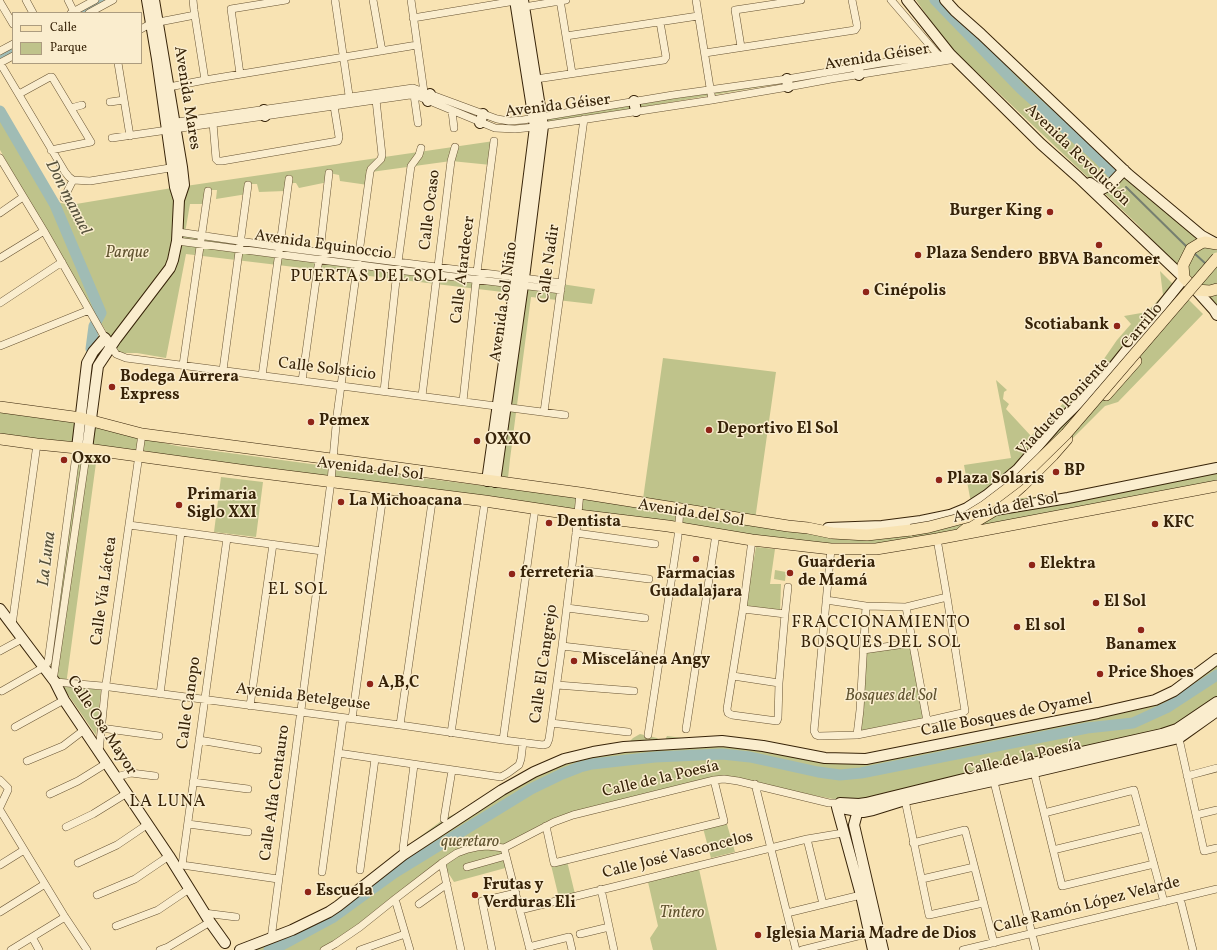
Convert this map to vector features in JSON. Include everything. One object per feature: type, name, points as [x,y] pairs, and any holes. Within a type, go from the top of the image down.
[{"type":"main road","points":[[1216,243],[1202,242],[1191,249],[1183,265],[1184,278],[1196,290],[1210,291],[1217,289]]},
{"type":"main road","name":"Viaducto Poniente","points":[[878,535],[929,527],[967,517],[985,506],[1018,481],[1066,434],[1217,258]]},
{"type":"main road","name":"Carrillo","points":[[960,534],[995,510],[1053,455],[1196,290]]},
{"type":"main road","name":"Avenida del Sol","points":[[0,407],[85,419],[142,434],[580,493],[832,533],[878,535]]},
{"type":"main road","name":"Avenida del Sol","points":[[0,439],[82,448],[139,457],[678,527],[752,540],[831,549],[876,549],[937,539],[1217,486]]},
{"type":"street","points":[[26,0],[32,12]]},
{"type":"street","points":[[68,0],[73,12],[95,0]]},
{"type":"street","points":[[91,12],[113,0]]},
{"type":"street","name":"Avenida Mares","points":[[85,419],[98,366],[111,346],[170,268],[173,260],[177,236],[179,200],[175,187],[177,167],[154,23],[146,0]]},
{"type":"street","name":"Avenida Mares","points":[[154,0],[154,23]]},
{"type":"street","points":[[194,0],[205,80]]},
{"type":"street","points":[[240,74],[231,9],[286,0]]},
{"type":"street","points":[[335,0],[349,101]]},
{"type":"street","points":[[373,0],[382,51]]},
{"type":"street","points":[[411,0],[417,45],[427,95]]},
{"type":"street","points":[[413,18],[519,2],[562,0],[572,73]]},
{"type":"street","points":[[696,0],[712,100]]},
{"type":"street","points":[[741,47],[735,10],[801,0]]},
{"type":"street","points":[[705,53],[855,30],[857,27],[852,0]]},
{"type":"street","points":[[892,0],[938,54],[943,62]]},
{"type":"street","name":"Avenida Revolución","points":[[907,0],[953,56],[1035,138],[1184,278]]},
{"type":"street","name":"Avenida Revolución","points":[[945,0],[1122,171],[1202,236],[1216,243]]},
{"type":"street","points":[[519,2],[538,122]]},
{"type":"street","points":[[0,3],[12,22]]},
{"type":"street","points":[[142,29],[154,23],[195,15]]},
{"type":"street","points":[[566,36],[698,16]]},
{"type":"street","points":[[536,79],[664,60],[666,58],[660,22]]},
{"type":"street","points":[[525,37],[536,79],[538,122]]},
{"type":"street","points":[[0,51],[12,45]]},
{"type":"street","points":[[169,87],[417,45]]},
{"type":"street","name":"Avenida Géiser","points":[[538,122],[635,106],[712,100],[788,83],[859,71],[938,54],[953,56]]},
{"type":"street","name":"Avenida Géiser","points":[[859,71],[943,62],[953,56]]},
{"type":"street","points":[[12,57],[0,63],[51,150],[65,172],[73,180],[90,181],[177,167]]},
{"type":"street","name":"Avenida Mares","points":[[160,58],[169,87],[171,126]]},
{"type":"street","points":[[118,64],[130,136]]},
{"type":"street","points":[[19,94],[52,77],[91,142],[51,150]]},
{"type":"street","name":"Avenida Géiser","points":[[171,126],[213,124],[264,113],[334,106],[349,101],[376,100],[410,95],[427,95],[452,111],[482,118],[538,122],[584,119],[635,106],[710,90],[788,83]]},
{"type":"street","name":"Avenida Géiser","points":[[171,126],[349,101],[413,88],[482,118]]},
{"type":"street","points":[[414,96],[418,123]]},
{"type":"street","points":[[110,102],[124,100]]},
{"type":"street","name":"Calle Alfa Centauro","points":[[271,939],[331,481],[336,420],[342,386],[370,172],[381,159],[382,155],[376,100]]},
{"type":"street","points":[[71,108],[82,105]]},
{"type":"street","points":[[213,124],[216,159],[218,161],[222,161],[338,141],[339,137],[334,106]]},
{"type":"street","points":[[452,111],[454,128]]},
{"type":"street","name":"Calle Nadir","points":[[544,412],[584,119]]},
{"type":"street","name":"Avenida Sol Niño","points":[[491,481],[519,281],[538,122]]},
{"type":"street","points":[[112,138],[130,136],[171,126]]},
{"type":"street","name":"Calle Atardecer","points":[[463,401],[494,141]]},
{"type":"street","name":"Calle Ocaso","points":[[422,396],[451,161],[456,147]]},
{"type":"street","points":[[384,391],[398,262],[411,166],[421,148]]},
{"type":"street","points":[[0,158],[2,167],[44,231],[111,346]]},
{"type":"street","points":[[1064,165],[1073,167],[1097,188],[1102,189],[1110,185],[1122,171]]},
{"type":"street","points":[[302,381],[320,255],[328,173]]},
{"type":"street","points":[[262,376],[289,179]]},
{"type":"street","points":[[64,198],[73,180]]},
{"type":"street","points":[[223,370],[248,185]]},
{"type":"street","points":[[183,365],[208,191]]},
{"type":"street","points":[[0,213],[23,198]]},
{"type":"street","points":[[0,258],[44,231]]},
{"type":"street","name":"Avenida Equinoccio","points":[[177,236],[320,255],[358,261],[398,270],[438,271]]},
{"type":"street","name":"Avenida Equinoccio","points":[[358,261],[398,262],[438,271],[562,287]]},
{"type":"street","points":[[0,303],[62,262]]},
{"type":"street","name":"Avenida del Sol","points":[[808,528],[882,526],[908,523],[950,515],[967,508],[987,495],[1018,469],[1056,425],[1106,376],[1184,278]]},
{"type":"street","points":[[1196,290],[1217,315]]},
{"type":"street","points":[[0,346],[91,313]]},
{"type":"street","name":"Avenida Mares","points":[[82,448],[85,419],[87,363],[93,352],[105,338]]},
{"type":"street","name":"Calle Solsticio","points":[[111,346],[116,354],[126,358],[565,415]]},
{"type":"street","name":"Calle Vía Láctea","points":[[99,752],[106,687],[142,434]]},
{"type":"street","points":[[12,625],[38,444]]},
{"type":"street","points":[[2,692],[44,667],[48,662],[82,448]]},
{"type":"street","points":[[54,682],[82,448]]},
{"type":"street","name":"Avenida del Sol","points":[[995,510],[1068,498],[1217,468]]},
{"type":"street","points":[[352,719],[384,488]]},
{"type":"street","name":"Calle El Cangrejo","points":[[548,743],[567,608],[580,493]]},
{"type":"street","points":[[400,725],[433,495]]},
{"type":"street","points":[[451,732],[485,502]]},
{"type":"street","points":[[503,740],[535,509]]},
{"type":"street","points":[[648,735],[680,509]]},
{"type":"street","points":[[129,525],[322,551]]},
{"type":"street","points":[[160,694],[181,532]]},
{"type":"street","points":[[576,534],[655,544]]},
{"type":"street","points":[[686,729],[716,534]]},
{"type":"street","name":"Calle Canopo","points":[[179,866],[188,824],[227,538]]},
{"type":"street","points":[[831,549],[814,731],[816,735],[821,736],[857,735],[928,721],[965,711],[937,539]]},
{"type":"street","points":[[752,540],[727,709],[728,713],[732,715],[777,721],[788,586]]},
{"type":"street","points":[[250,706],[272,544]]},
{"type":"street","points":[[571,569],[649,579]]},
{"type":"street","points":[[826,600],[866,606],[906,607],[947,597]]},
{"type":"street","points":[[857,735],[860,710],[866,606]]},
{"type":"street","points":[[906,607],[928,721]]},
{"type":"street","points":[[567,608],[645,618]]},
{"type":"street","name":"Calle Osa Mayor","points":[[0,609],[44,667],[84,730],[170,856],[179,866],[189,889],[225,943]]},
{"type":"street","points":[[743,609],[785,614]]},
{"type":"street","points":[[0,651],[22,639]]},
{"type":"street","points":[[863,650],[912,643]]},
{"type":"street","points":[[562,646],[639,655]]},
{"type":"street","name":"Calle Bosques de Oyamel","points":[[240,950],[271,939],[329,912],[403,855],[502,790],[534,772],[564,759],[624,747],[722,741],[763,746],[825,758],[866,759],[1098,713],[1154,700],[1174,691],[1217,659]]},
{"type":"street","points":[[733,676],[779,683]]},
{"type":"street","name":"Avenida Betelgeuse","points":[[54,682],[106,687],[301,712],[503,740],[543,744],[548,743]]},
{"type":"street","points":[[557,685],[634,691]]},
{"type":"street","points":[[15,727],[64,700]]},
{"type":"street","name":"Calle de la Poesía","points":[[859,808],[1162,734],[1178,734],[1217,702]]},
{"type":"street","name":"Calle de la Poesía","points":[[504,848],[546,826],[573,816],[714,780],[724,779],[755,784],[835,804],[873,810],[993,776],[1034,772],[1178,734],[1217,711]]},
{"type":"street","points":[[322,872],[343,718]]},
{"type":"street","points":[[551,723],[628,732]]},
{"type":"street","points":[[101,728],[159,736]]},
{"type":"street","points":[[27,761],[63,746],[84,730]]},
{"type":"street","points":[[1178,734],[1204,851],[1217,848]]},
{"type":"street","points":[[199,740],[258,750]]},
{"type":"street","points":[[338,753],[501,777],[519,765],[522,759],[523,742]]},
{"type":"street","points":[[360,870],[375,759]]},
{"type":"street","points":[[50,794],[78,781],[107,763]]},
{"type":"street","points":[[403,849],[414,765]]},
{"type":"street","points":[[1187,776],[1217,768]]},
{"type":"street","points":[[444,819],[452,770]]},
{"type":"street","points":[[1034,772],[1062,886],[1154,864]]},
{"type":"street","points":[[116,777],[131,773],[155,776]]},
{"type":"street","points":[[993,776],[1036,950]]},
{"type":"street","points":[[0,780],[5,784],[8,790],[1,813],[87,950]]},
{"type":"street","points":[[546,826],[554,863],[724,821],[714,780]]},
{"type":"street","points":[[193,782],[248,788]]},
{"type":"street","points":[[755,784],[796,950]]},
{"type":"street","points":[[1044,813],[1134,790],[1164,902]]},
{"type":"street","points":[[66,827],[93,814],[127,793]]},
{"type":"street","points":[[905,800],[929,915],[983,902]]},
{"type":"street","points":[[835,804],[861,895],[873,950]]},
{"type":"street","points":[[859,808],[854,825],[883,950]]},
{"type":"street","points":[[1196,815],[1217,810]]},
{"type":"street","points":[[78,863],[117,845],[148,824]]},
{"type":"street","points":[[188,824],[248,832]]},
{"type":"street","points":[[1053,850],[1144,828]]},
{"type":"street","points":[[913,843],[965,830],[994,943]]},
{"type":"street","name":"Calle José Vasconcelos","points":[[520,910],[807,839],[844,833]]},
{"type":"street","points":[[807,839],[823,904]]},
{"type":"street","points":[[324,950],[360,927],[442,863],[468,849],[488,846],[504,848],[530,949],[569,937],[572,950]]},
{"type":"street","points":[[0,865],[24,850]]},
{"type":"street","points":[[97,895],[135,879],[170,856]]},
{"type":"street","points":[[467,867],[506,856]]},
{"type":"street","points":[[442,863],[461,950]]},
{"type":"street","points":[[179,866],[278,879]]},
{"type":"street","points":[[922,878],[974,866]]},
{"type":"street","points":[[0,912],[45,884]]},
{"type":"street","points":[[419,904],[447,884]]},
{"type":"street","points":[[116,926],[158,910],[189,889]]},
{"type":"street","points":[[602,889],[614,950]]},
{"type":"street","name":"Calle Ramón López Velarde","points":[[963,950],[1217,889]]},
{"type":"street","points":[[492,950],[482,901],[516,893]]},
{"type":"street","points":[[787,913],[861,895]]},
{"type":"street","points":[[1180,898],[1193,950]]},
{"type":"street","points":[[395,899],[410,950]]},
{"type":"street","points":[[11,950],[65,917]]},
{"type":"street","points":[[160,950],[168,947],[207,918],[236,917]]},
{"type":"street","points":[[580,934],[609,926]]},
{"type":"street","points":[[802,950],[870,933]]},
{"type":"street","points":[[360,950],[405,934]]},
{"type":"street","points":[[32,937],[39,950]]},
{"type":"green space","points":[[916,0],[949,0],[1085,133],[1217,249],[1217,308],[1136,223],[946,43]]},
{"type":"green space","points":[[916,60],[917,64],[772,85],[548,123],[547,118]]},
{"type":"green space","name":"Parque","points":[[540,104],[521,278],[595,289],[592,304],[531,297],[507,488],[642,506],[663,358],[776,372],[755,520],[846,533],[900,526],[971,503],[964,465],[1011,458],[996,380],[1007,390],[1004,392],[1003,399],[1009,404],[1006,409],[1031,436],[1097,369],[1117,340],[1131,324],[1124,316],[1147,312],[1163,295],[1160,271],[1203,314],[1118,402],[1105,406],[1012,499],[1131,488],[1217,472],[1217,483],[957,534],[840,548],[98,448],[66,685],[101,690],[96,735],[58,680],[50,664],[74,448],[0,435],[0,412],[77,423],[177,446],[486,486],[511,293],[186,254],[166,358],[137,353],[119,353],[39,219],[0,150],[0,109],[57,202],[70,205],[172,188],[494,141],[491,165],[451,161],[371,172],[368,185],[340,181],[339,175],[329,173],[328,182],[299,188],[296,183],[288,183],[285,191],[259,192],[257,184],[251,184],[247,194],[216,199],[217,190],[208,190],[206,204],[190,204],[185,233],[516,277]]},
{"type":"green space","points":[[221,477],[263,482],[256,537],[214,532]]},
{"type":"green space","points":[[756,547],[775,549],[770,584],[781,584],[780,614],[745,609]]},
{"type":"green space","points":[[775,570],[786,572],[785,581],[774,579]]},
{"type":"green space","name":"Bosques del Sol","points":[[912,643],[927,721],[857,735],[863,650]]},
{"type":"green space","name":"queretaro","points":[[1217,658],[1217,702],[1185,724],[859,804],[755,784],[714,780],[573,815],[504,848],[509,867],[454,882],[442,863],[322,950],[241,950],[329,912],[403,849],[444,819],[494,795],[534,772],[624,747],[633,738],[640,734],[657,738],[663,744],[667,736],[791,752],[884,760],[1071,718],[1140,709]]},
{"type":"green space","name":"Tintero","points":[[726,821],[735,852],[711,858],[703,828]]},
{"type":"green space","points":[[567,861],[575,894],[559,898],[551,865]]},
{"type":"green space","name":"Tintero","points":[[699,869],[717,950],[653,950],[650,938],[658,926],[648,882]]},
{"type":"waterway","points":[[83,12],[104,0]]},
{"type":"waterway","points":[[935,0],[1021,89],[1099,159],[1113,174]]},
{"type":"waterway","points":[[0,58],[12,52]]},
{"type":"waterway","name":"Don manuel","points":[[0,111],[55,205],[101,313],[94,326],[91,349]]},
{"type":"waterway","points":[[1126,187],[1188,248]]},
{"type":"waterway","points":[[1193,252],[1207,265]]},
{"type":"waterway","points":[[269,950],[282,945],[332,918],[394,873],[531,789],[580,767],[592,764],[655,757],[722,754],[750,757],[818,772],[840,775],[861,773],[1087,728],[1133,723],[1168,707],[1217,675]]},
{"type":"place","name":"Burger King","points":[[1050,212]]},
{"type":"place","name":"BBVA Bancomer","points":[[1099,245]]},
{"type":"place","name":"Plaza Sendero","points":[[918,255]]},
{"type":"place","name":"Cinépolis","points":[[866,292]]},
{"type":"place","name":"Scotiabank","points":[[1117,326]]},
{"type":"place","name":"Bodega Aurrera Express","points":[[112,387]]},
{"type":"place","name":"Pemex","points":[[311,422]]},
{"type":"place","name":"Deportivo El Sol","points":[[709,430]]},
{"type":"place","name":"OXXO","points":[[477,441]]},
{"type":"place","name":"Oxxo","points":[[64,460]]},
{"type":"place","name":"BP","points":[[1056,472]]},
{"type":"place","name":"Plaza Solaris","points":[[939,480]]},
{"type":"place","name":"La Michoacana","points":[[341,502]]},
{"type":"place","name":"Primaria Siglo XXI","points":[[179,505]]},
{"type":"place","name":"Dentista","points":[[549,523]]},
{"type":"place","name":"KFC","points":[[1155,524]]},
{"type":"place","name":"Farmacias Guadalajara","points":[[696,559]]},
{"type":"place","name":"Elektra","points":[[1032,565]]},
{"type":"place","name":"Guarderia de Mamá","points":[[790,573]]},
{"type":"place","name":"ferreteria","points":[[512,574]]},
{"type":"place","name":"El Sol","points":[[1096,603]]},
{"type":"place","name":"El sol","points":[[1017,627]]},
{"type":"place","name":"Banamex","points":[[1141,630]]},
{"type":"place","name":"Miscelánea Angy","points":[[574,661]]},
{"type":"place","name":"Price Shoes","points":[[1100,674]]},
{"type":"place","name":"A,B,C","points":[[370,684]]},
{"type":"place","name":"Escuela","points":[[308,892]]},
{"type":"place","name":"Frutas y Verduras Eli","points":[[475,895]]},
{"type":"place","name":"Iglesia Maria Madre de Dios","points":[[758,935]]},
{"type":"district","name":"PUERTAS DEL SOL","points":[[369,278]]},
{"type":"district","name":"EL SOL","points":[[298,591]]},
{"type":"district","name":"FRACCIONAMIENTO BOSQUES DEL SOL","points":[[881,634]]},
{"type":"district","name":"LA LUNA","points":[[168,803]]},
{"type":"water label","name":"La Luna","points":[[48,559]]}]
